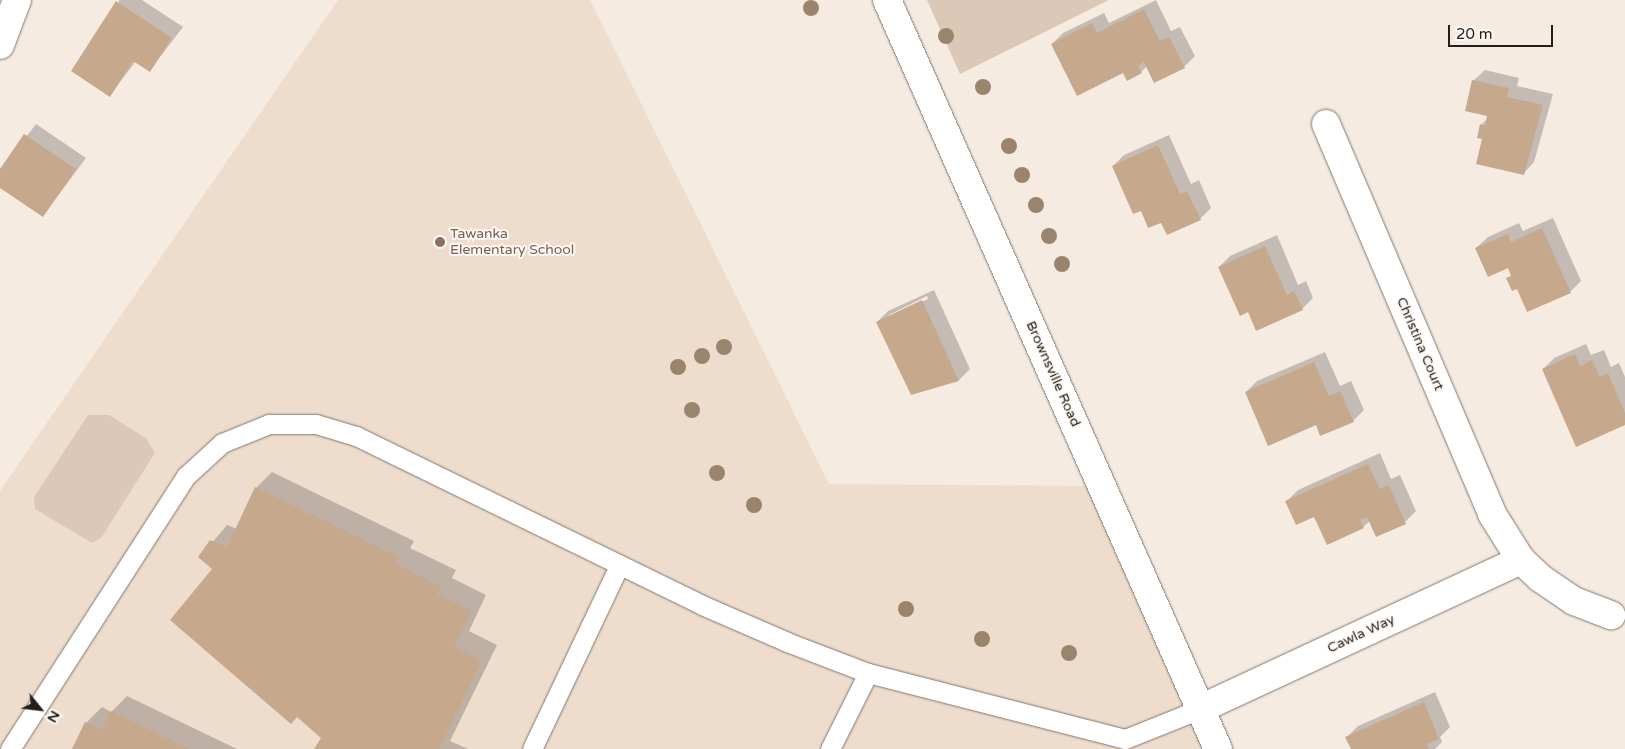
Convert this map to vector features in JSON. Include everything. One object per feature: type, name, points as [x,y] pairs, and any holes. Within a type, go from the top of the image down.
[{"type":"street","points":[[0,45],[17,0]]},
{"type":"street","name":"Brownsville Road","points":[[887,0],[1218,749]]},
{"type":"street","name":"Christina Court","points":[[1326,124],[1492,514],[1521,560],[1540,578],[1574,601],[1611,615]]},
{"type":"street","name":"Cawla Way","points":[[1200,709],[1521,560]]},
{"type":"lane","points":[[10,749],[186,476],[222,443],[269,424],[316,424],[356,436],[619,566],[787,642],[868,673],[1125,739],[1200,709]]},
{"type":"lane","points":[[532,749],[619,566]]},
{"type":"lane","points":[[830,749],[868,673]]},
{"type":"shaded area","name":"Tawanka Elementary School","points":[[338,0],[590,0],[829,484],[1102,486],[1219,749],[0,749],[0,491]]},
{"type":"shaded area","points":[[927,0],[1109,0],[960,74]]},
{"type":"shaded area","points":[[88,415],[109,415],[146,438],[155,453],[101,538],[92,543],[35,509],[34,497]]},
{"type":"building","points":[[116,1],[172,38],[150,72],[133,61],[110,97],[71,71]]},
{"type":"building","points":[[1144,9],[1160,41],[1169,37],[1185,68],[1154,83],[1144,62],[1138,66],[1142,73],[1127,81],[1123,73],[1077,96],[1051,44],[1092,23],[1097,33]]},
{"type":"building","points":[[1472,80],[1509,88],[1507,97],[1543,105],[1524,175],[1476,164],[1482,139],[1477,138],[1480,124],[1485,126],[1487,116],[1465,111]]},
{"type":"building","points":[[24,134],[76,169],[43,217],[0,188],[0,169]]},
{"type":"building","points":[[1158,145],[1180,194],[1187,191],[1201,220],[1167,235],[1161,223],[1148,228],[1141,211],[1133,214],[1112,166]]},
{"type":"building","points":[[1542,228],[1571,293],[1527,312],[1517,289],[1512,291],[1506,278],[1511,276],[1508,268],[1488,277],[1475,248],[1508,234],[1511,242]]},
{"type":"building","points":[[1265,246],[1287,295],[1294,291],[1303,310],[1256,331],[1248,312],[1240,316],[1218,267]]},
{"type":"building","points":[[922,300],[959,381],[911,395],[876,322]]},
{"type":"building","points":[[1575,354],[1580,366],[1592,360],[1600,377],[1608,373],[1625,413],[1625,425],[1576,447],[1542,369]]},
{"type":"building","points":[[1314,362],[1329,396],[1340,391],[1354,422],[1320,436],[1316,425],[1268,446],[1245,392]]},
{"type":"building","points":[[1368,464],[1380,489],[1389,485],[1406,524],[1376,537],[1367,517],[1360,520],[1364,528],[1327,545],[1314,517],[1296,525],[1285,501]]},
{"type":"building","points":[[255,487],[399,557],[395,564],[441,586],[437,594],[472,611],[454,647],[482,661],[439,749],[314,749],[321,738],[297,717],[291,724],[170,620],[212,569],[198,557],[210,540],[227,547]]},
{"type":"building","points":[[1424,702],[1439,739],[1427,744],[1429,749],[1351,749],[1345,737]]},
{"type":"building","points":[[111,711],[189,749],[72,749],[85,722],[102,730]]},
{"type":"place","name":"Tawanka Elementary School","points":[[440,242]]}]
